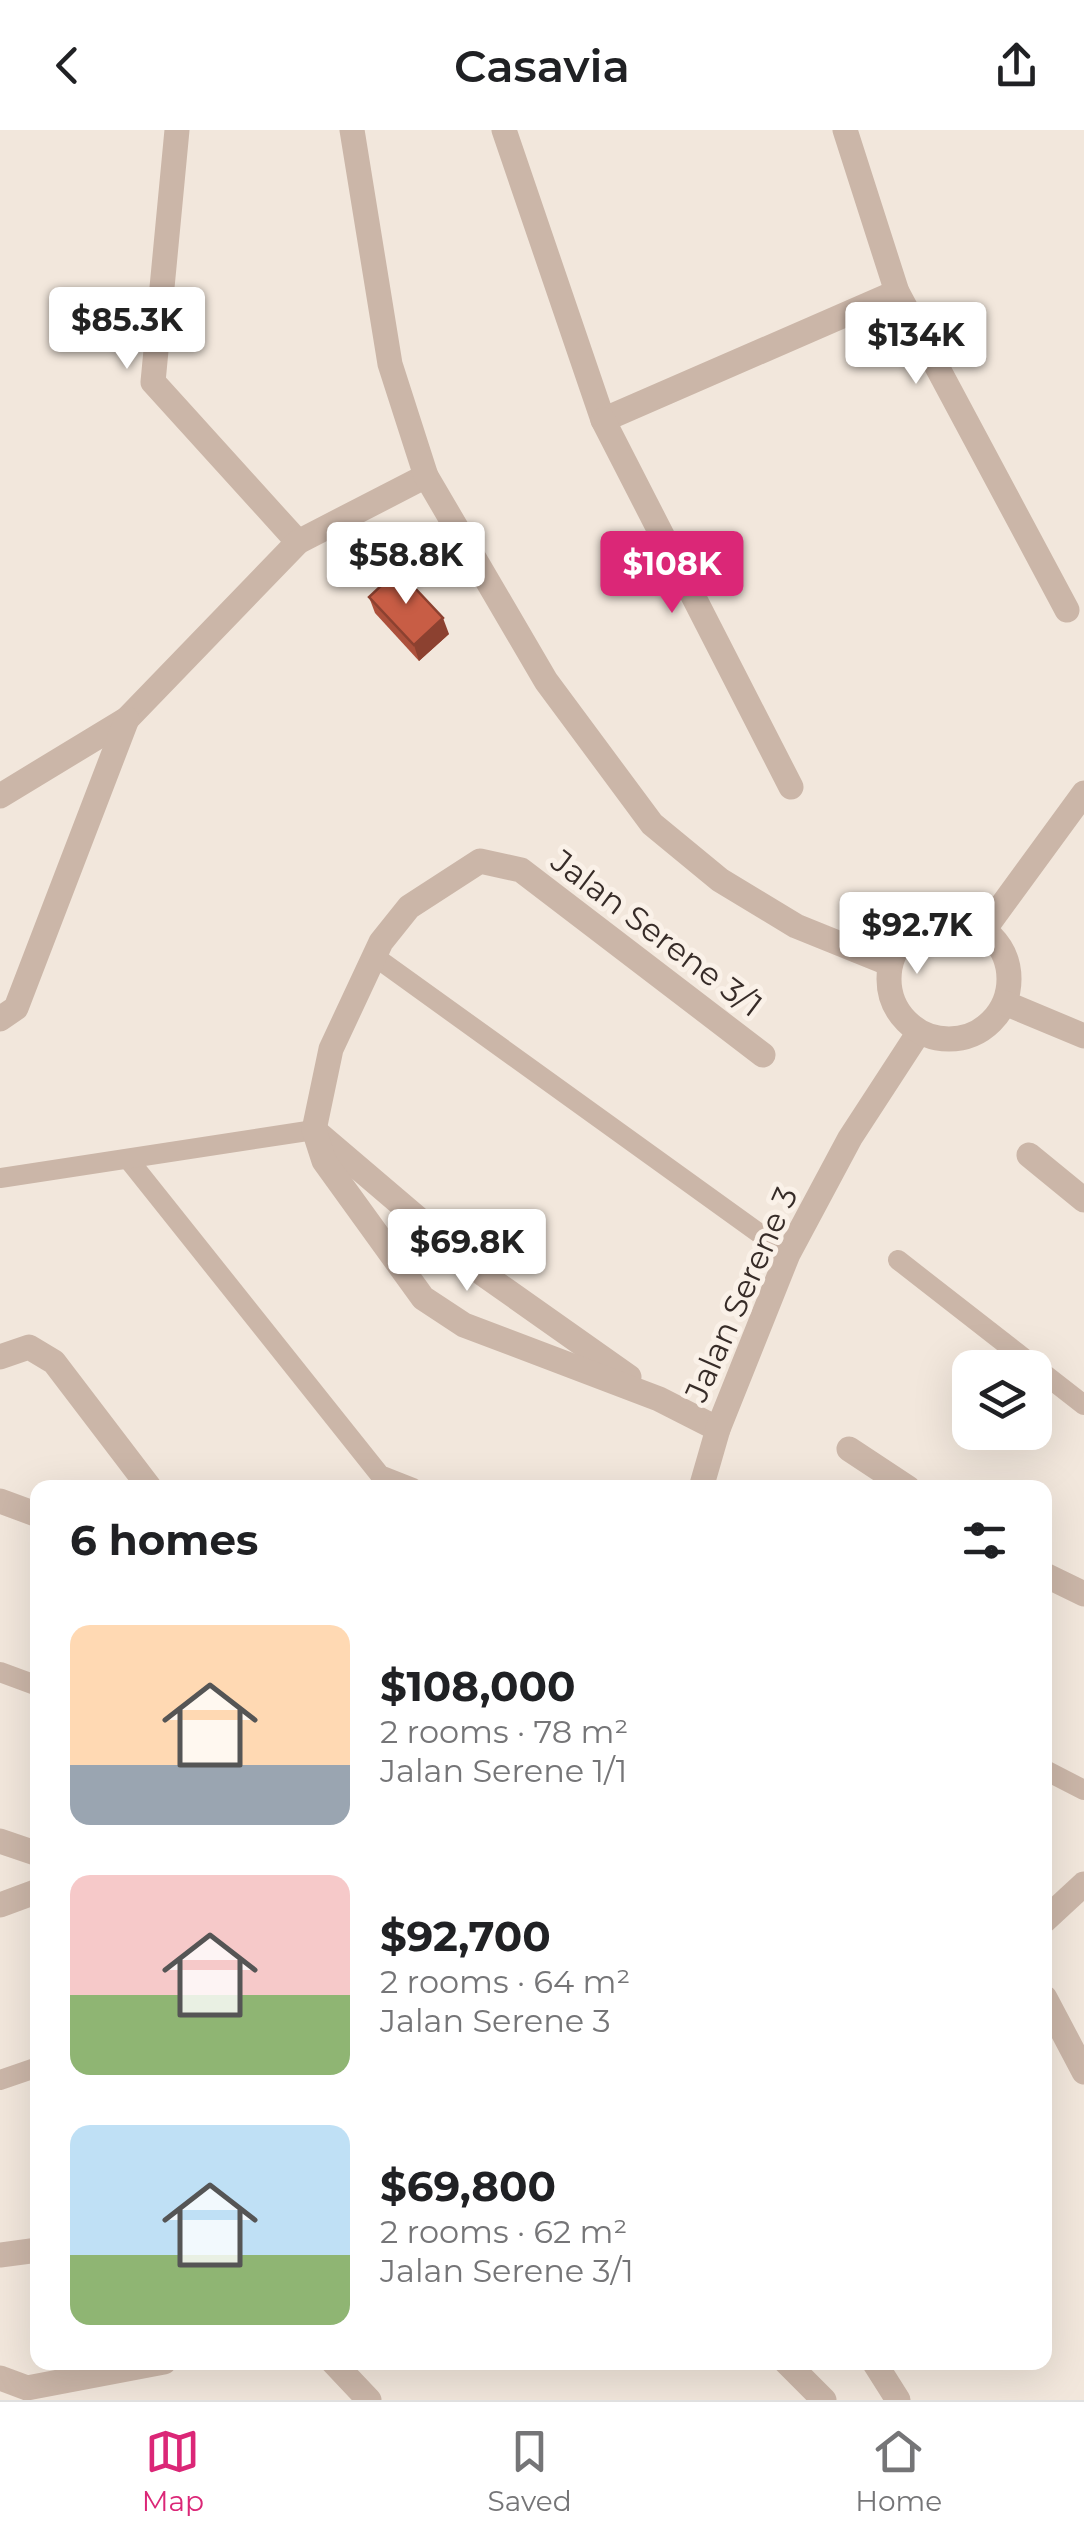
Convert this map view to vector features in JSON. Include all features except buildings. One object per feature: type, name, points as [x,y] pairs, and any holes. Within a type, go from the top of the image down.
[{"type":"street","points":[[177,130],[153,382],[298,542]]},
{"type":"street","points":[[352,130],[390,364],[426,476],[546,681],[652,824],[720,880],[796,926],[890,964]]},
{"type":"street","points":[[504,130],[602,420],[791,788]]},
{"type":"street","points":[[845,130],[896,292],[1067,610]]},
{"type":"street","points":[[602,420],[896,292]]},
{"type":"street","points":[[0,796],[128,718],[298,542],[426,476]]},
{"type":"street","points":[[0,1020],[16,1008],[128,718]]},
{"type":"street","points":[[984,930],[1084,793]]},
{"type":"street","name":"Jalan Serene 3/1","points":[[314,1130],[331,1049],[381,942],[409,907],[480,861],[520,870],[763,1055]]},
{"type":"street","points":[[946,919],[966,921],[984,930],[998,944],[1008,962],[1010,983],[1005,1003],[994,1020],[978,1033],[959,1039],[938,1039],[919,1032],[893,1002],[890,964],[898,946],[911,932],[946,919]]},
{"type":"street","points":[[1005,1003],[1084,1036]]},
{"type":"street","name":"Jalan Serene 3","points":[[703,1480],[718,1429],[788,1254],[850,1138],[919,1032]]},
{"type":"street","points":[[314,1130],[484,1274],[659,1399]]},
{"type":"street","points":[[314,1130],[324,1162],[423,1298],[464,1324],[659,1399],[718,1429]]},
{"type":"street","points":[[1029,1156],[1084,1200]]},
{"type":"street","points":[[0,1357],[30,1348],[54,1362],[144,1480]]},
{"type":"street","points":[[849,1448],[896,1480]]},
{"type":"street","points":[[0,1501],[30,1513]]},
{"type":"street","points":[[1052,1578],[1084,1594]]},
{"type":"street","points":[[0,1842],[30,1851]]},
{"type":"street","points":[[1052,1914],[1084,1884]]},
{"type":"street","points":[[0,1904],[30,1893]]},
{"type":"street","points":[[1052,2011],[1084,2072]]},
{"type":"street","points":[[0,2255],[30,2251]]},
{"type":"street","points":[[0,2378],[28,2388],[122,2370]]},
{"type":"street","points":[[340,2370],[368,2400]]},
{"type":"street","points":[[794,2370],[824,2400]]},
{"type":"street","points":[[879,2370],[898,2400]]},
{"type":"lane","points":[[374,956],[788,1254]]},
{"type":"lane","points":[[0,1178],[314,1130]]},
{"type":"lane","points":[[128,1158],[380,1476],[391,1480]]},
{"type":"lane","points":[[898,1260],[1084,1405]]},
{"type":"lane","points":[[0,1672],[30,1683]]},
{"type":"lane","points":[[1052,1774],[1084,1790]]},
{"type":"lane","points":[[0,2080],[30,2070]]}]
